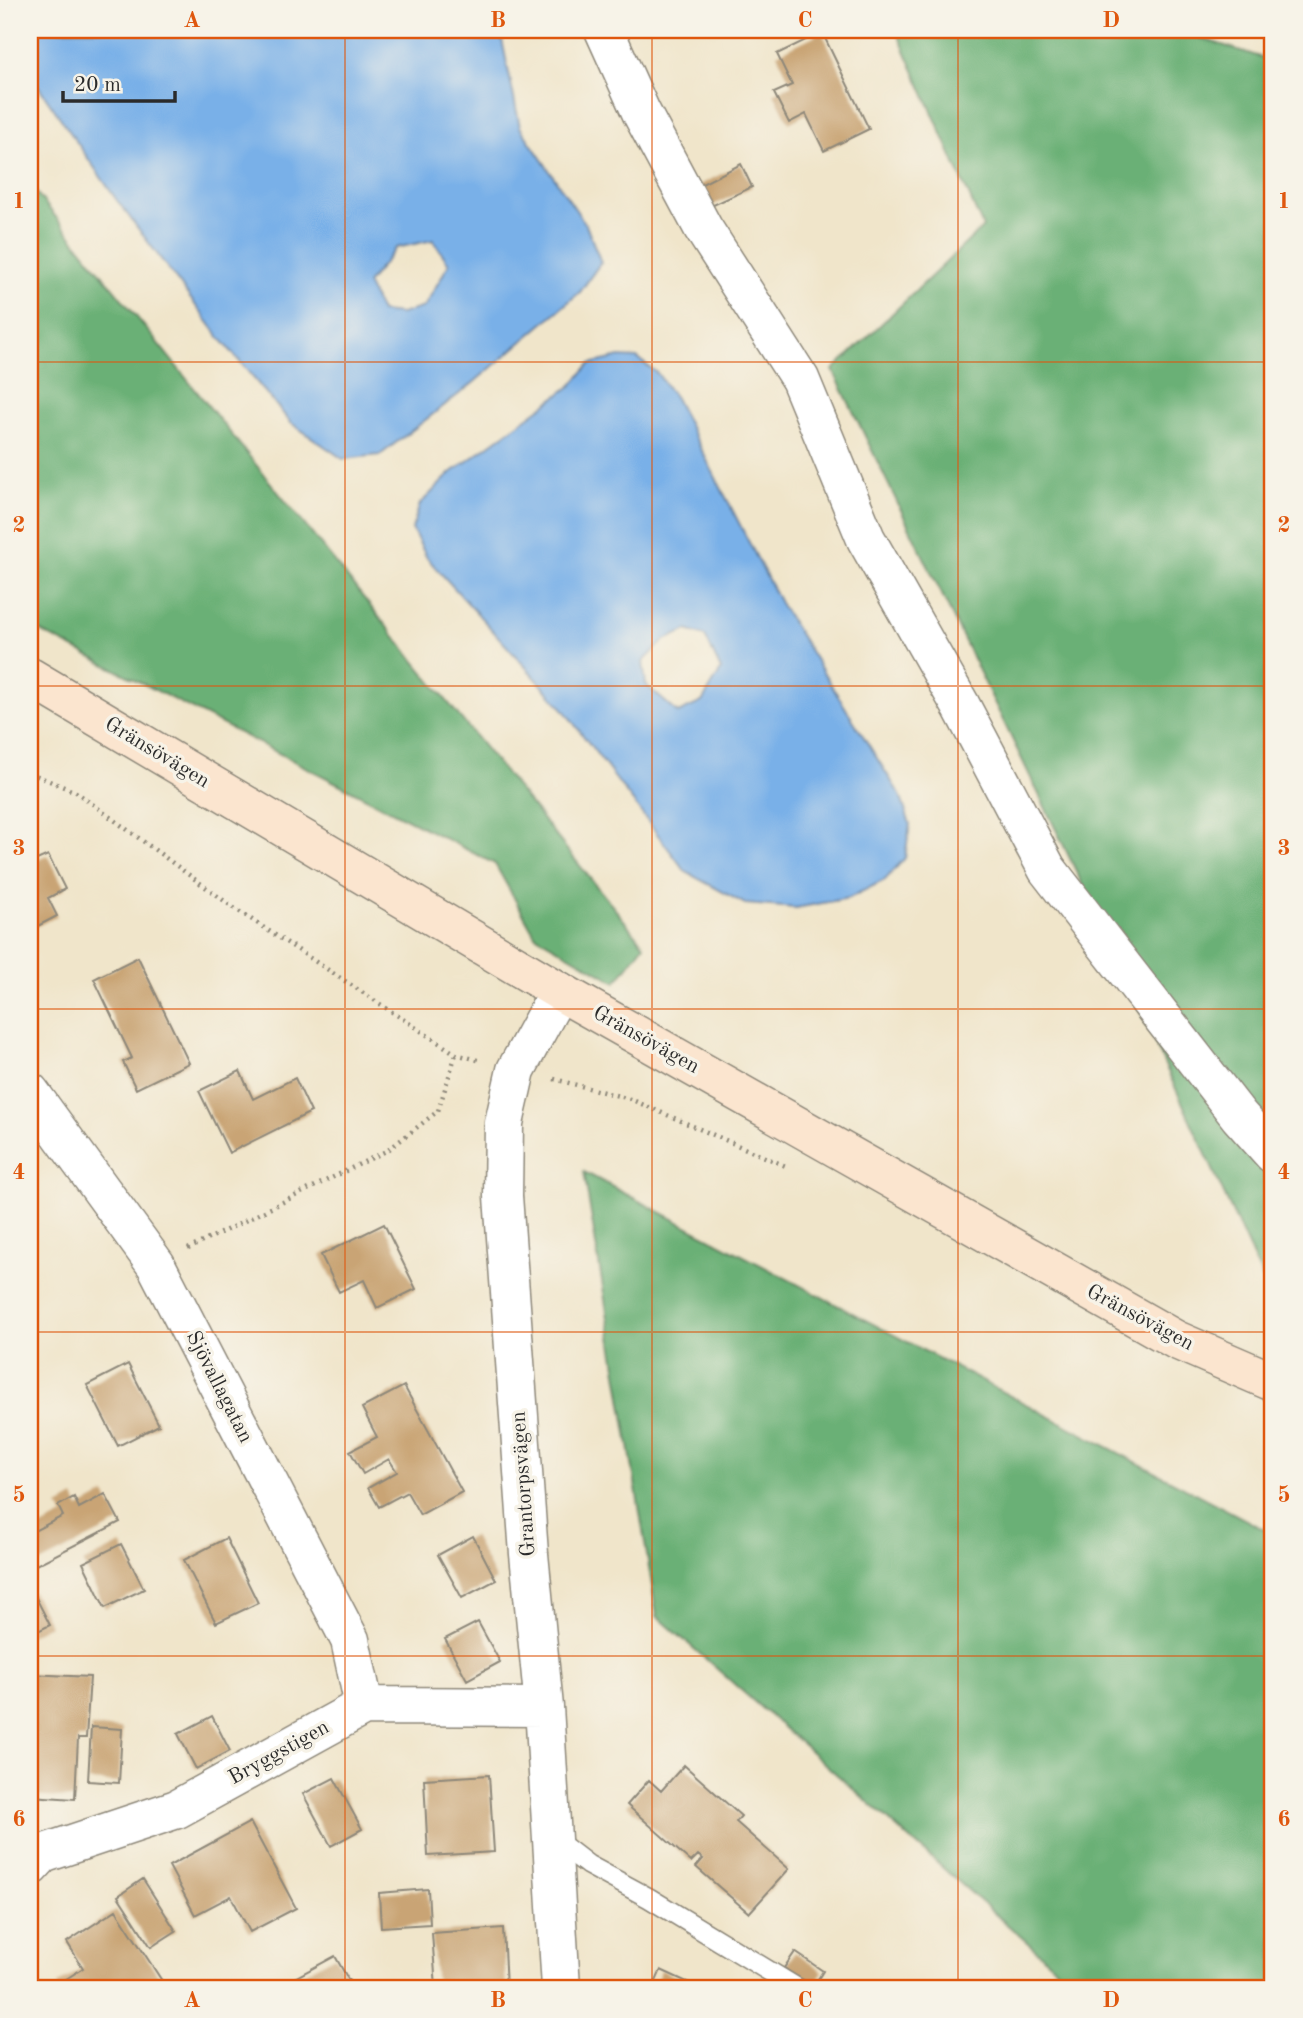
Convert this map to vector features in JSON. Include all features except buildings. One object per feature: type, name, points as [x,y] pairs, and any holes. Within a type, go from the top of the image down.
[{"type":"street","points":[[604,30],[641,112],[703,228],[800,379],[866,539],[961,706],[1047,869],[1239,1116],[1273,1154]]},
{"type":"street","name":"Gränsövägen","points":[[30,677],[559,991],[1176,1340],[1273,1382]]},
{"type":"street","name":"Grantorpsvägen","points":[[559,991],[516,1070],[503,1123],[503,1196],[529,1554],[544,1707],[561,1988]]},
{"type":"street","name":"Sjövallagatan","points":[[30,1092],[156,1265],[350,1640],[365,1706]]},
{"type":"street","name":"Bryggstigen","points":[[30,1867],[42,1854],[177,1809],[365,1706],[544,1707]]},
{"type":"lane","points":[[552,1837],[588,1865],[649,1898],[797,1988]]},
{"type":"path","points":[[30,773],[76,792],[234,908],[456,1054],[630,1099],[793,1170]]},
{"type":"path","points":[[156,1265],[388,1150],[438,1111],[456,1054]]},
{"type":"green space","points":[[896,30],[1175,30],[1273,61],[1273,1283],[1263,1279],[1077,873],[833,370],[983,227]]},
{"type":"green space","points":[[30,185],[644,945],[616,982],[535,935],[495,864],[30,626]]},
{"type":"green space","points":[[584,1172],[1273,1534],[1273,1988],[1070,1988],[1053,1965],[657,1616]]},
{"type":"water","points":[[30,30],[500,30],[520,127],[586,225],[601,262],[580,292],[472,384],[380,455],[343,459],[291,423],[220,338],[116,199],[30,74]],"holes":[[[433,240],[449,264],[424,307],[401,314],[381,312],[367,284],[396,248]]]},
{"type":"water","points":[[620,357],[637,358],[657,373],[675,398],[780,603],[900,795],[910,824],[905,858],[885,880],[849,898],[796,908],[745,904],[686,872],[560,705],[427,558],[412,529],[420,504],[451,473],[572,385],[590,364]],"holes":[[[687,630],[705,636],[721,670],[702,702],[678,713],[646,685],[643,662],[665,640]]]}]
